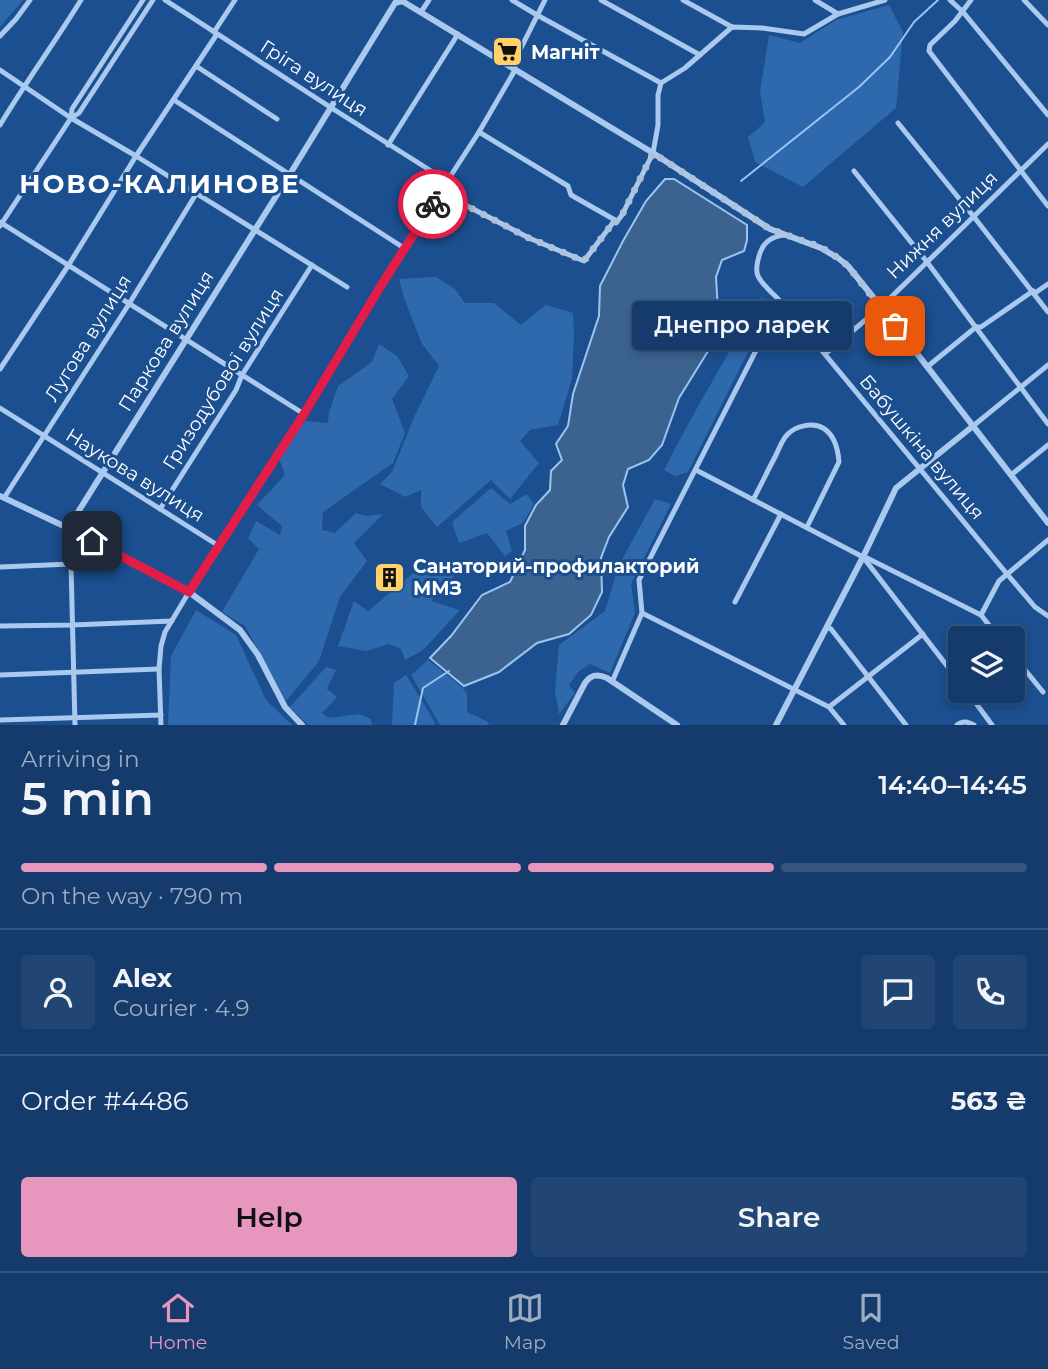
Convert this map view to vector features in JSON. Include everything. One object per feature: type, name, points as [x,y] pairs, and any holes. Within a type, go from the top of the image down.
[{"type":"street","points":[[0,36],[30,0]]},
{"type":"street","points":[[0,125],[81,0]]},
{"type":"street","points":[[71,118],[72,109],[143,0]]},
{"type":"street","points":[[153,0],[79,113],[71,118],[1,224],[304,414]]},
{"type":"street","name":"Гріга вулиця","points":[[165,0],[447,181]]},
{"type":"street","points":[[0,369],[196,66],[235,0]]},
{"type":"street","points":[[421,12],[429,0]]},
{"type":"street","points":[[512,0],[662,83]]},
{"type":"street","points":[[161,725],[159,669],[161,646],[166,632],[479,132],[515,70],[514,61],[545,0]]},
{"type":"street","points":[[601,0],[699,55]]},
{"type":"street","points":[[683,0],[732,27],[804,34],[838,15],[886,0]]},
{"type":"street","points":[[815,0],[838,15]]},
{"type":"street","points":[[950,0],[963,12],[1048,115]]},
{"type":"street","points":[[971,0],[963,12],[930,45],[929,51],[1048,206]]},
{"type":"street","points":[[1024,0],[1048,25]]},
{"type":"street","points":[[393,1],[402,1],[458,34],[653,153],[770,229],[821,247],[838,258],[848,266],[881,307],[1048,523]]},
{"type":"street","name":"Паркова вулиця","points":[[68,528],[290,174],[393,1]]},
{"type":"street","points":[[479,132],[568,186],[571,195],[617,222],[653,153],[658,125],[658,95],[662,83],[685,68],[732,27]]},
{"type":"street","points":[[388,145],[458,34]]},
{"type":"street","points":[[196,66],[277,119]]},
{"type":"street","points":[[0,71],[71,118],[347,287]]},
{"type":"street","points":[[174,100],[404,248]]},
{"type":"street","points":[[898,123],[1048,312]]},
{"type":"street","name":"Нижня вулиця","points":[[825,354],[881,307],[1048,144]]},
{"type":"street","points":[[854,172],[927,262],[1048,424]]},
{"type":"street","points":[[440,192],[529,238],[584,261],[615,220]]},
{"type":"street","name":"Лугова вулиця","points":[[2,499],[129,304],[196,194]]},
{"type":"street","name":"Бабушкіна вулиця","points":[[785,235],[775,236],[761,250],[756,270],[759,281],[825,354],[1035,607],[1048,616]]},
{"type":"street","name":"Гризодубової вулиця","points":[[160,509],[312,265]]},
{"type":"street","points":[[928,367],[976,327],[981,327],[1048,285]]},
{"type":"street","points":[[612,682],[642,613],[639,580],[771,321],[783,305]]},
{"type":"street","points":[[776,725],[897,488],[1048,365]]},
{"type":"street","name":"Наукова вулиця","points":[[0,408],[219,546]]},
{"type":"street","points":[[753,500],[787,435],[805,425],[824,428],[836,443],[839,462],[807,527]]},
{"type":"street","points":[[1011,475],[1048,445]]},
{"type":"street","points":[[696,470],[981,615],[990,626]]},
{"type":"street","points":[[2,499],[68,528],[189,592],[240,630],[258,655],[285,707],[302,725]]},
{"type":"street","points":[[735,602],[781,514]]},
{"type":"street","points":[[68,528],[75,725]]},
{"type":"street","points":[[981,615],[999,582],[1048,540]]},
{"type":"street","points":[[863,557],[948,667]]},
{"type":"street","points":[[0,567],[71,564]]},
{"type":"street","points":[[642,613],[829,707],[844,725]]},
{"type":"street","points":[[0,626],[172,621]]},
{"type":"street","points":[[827,627],[906,725]]},
{"type":"street","points":[[829,707],[923,634]]},
{"type":"street","points":[[0,675],[159,669]]},
{"type":"street","points":[[1025,670],[1043,692]]},
{"type":"street","points":[[562,725],[584,683],[594,676],[602,676],[677,725]]},
{"type":"street","points":[[976,703],[992,725]]},
{"type":"street","points":[[0,720],[160,715]]},
{"type":"street","points":[[957,725],[968,722],[974,725]]},
{"type":"shaded area","points":[[0,0],[23,0],[0,27]]},
{"type":"shaded area","points":[[889,5],[903,32],[896,108],[803,187],[755,162],[748,137],[765,122],[760,92],[769,35],[800,43],[836,20]]},
{"type":"shaded area","points":[[665,179],[674,179],[747,225],[744,251],[722,260],[716,277],[718,310],[715,340],[679,398],[662,445],[649,460],[628,469],[623,485],[628,507],[609,537],[601,558],[602,592],[591,615],[569,634],[537,643],[499,672],[464,686],[430,658],[451,636],[482,595],[510,582],[525,550],[525,526],[536,505],[550,490],[551,471],[562,460],[556,444],[568,426],[573,394],[599,316],[600,286],[646,201]]},
{"type":"shaded area","points":[[436,277],[455,289],[465,303],[494,303],[521,325],[546,305],[573,313],[574,334],[572,379],[558,425],[530,430],[520,441],[539,463],[510,499],[491,480],[437,527],[421,507],[421,490],[405,497],[380,484],[392,472],[439,366],[422,344],[399,279]]},
{"type":"shaded area","points":[[762,296],[767,314],[688,472],[675,476],[664,470]]},
{"type":"shaded area","points":[[379,344],[397,356],[409,376],[392,399],[405,433],[393,463],[323,512],[322,530],[335,533],[356,513],[366,516],[383,514],[354,543],[367,561],[340,597],[319,661],[286,701],[245,626],[222,612],[259,549],[248,538],[256,521],[280,535],[282,526],[257,505],[285,475],[279,458],[305,421],[328,423],[338,386],[372,362]]},
{"type":"shaded area","points":[[491,488],[510,504],[527,494],[534,504],[523,523],[506,531],[512,551],[505,556],[487,533],[459,543],[452,522]]},
{"type":"shaded area","points":[[655,499],[671,504],[631,584],[635,613],[610,673],[590,664],[578,672],[569,685],[575,693],[559,714],[555,691],[559,645],[605,611],[618,567]]},
{"type":"shaded area","points":[[423,565],[456,574],[431,601],[460,610],[423,650],[405,660],[401,649],[389,644],[366,651],[338,646],[354,601],[368,611]]},
{"type":"shaded area","points":[[196,610],[236,635],[266,700],[292,725],[168,725],[171,656]]},
{"type":"shaded area","points":[[428,660],[462,687],[467,694],[467,712],[489,725],[440,725],[411,675]]},
{"type":"shaded area","points":[[326,667],[336,670],[327,689],[337,697],[322,713],[329,718],[359,714],[371,719],[372,725],[308,725],[290,707]]},
{"type":"shaded area","points":[[406,675],[435,725],[392,725],[394,683]]},
{"type":"waterway","points":[[741,181],[859,87],[890,57],[914,22],[938,0]]},
{"type":"waterway","points":[[415,725],[423,688],[449,671]]},
{"type":"way so far","points":[[433,204],[440,192],[529,238],[584,261],[615,220],[617,222],[622,215],[653,153],[770,229],[821,247],[838,258],[848,266],[895,326]]},
{"type":"place","name":"Магніт","points":[[508,52]]},
{"type":"place","name":"Днепро ларек","points":[[895,326]]},
{"type":"place","name":"Санаторий-профилакторий ММЗ","points":[[390,577]]},
{"type":"district","name":"НОВО-КАЛИНОВЕ","points":[[160,184]]},
{"type":"route","points":[[92,541],[189,592],[304,414],[433,204]]}]
